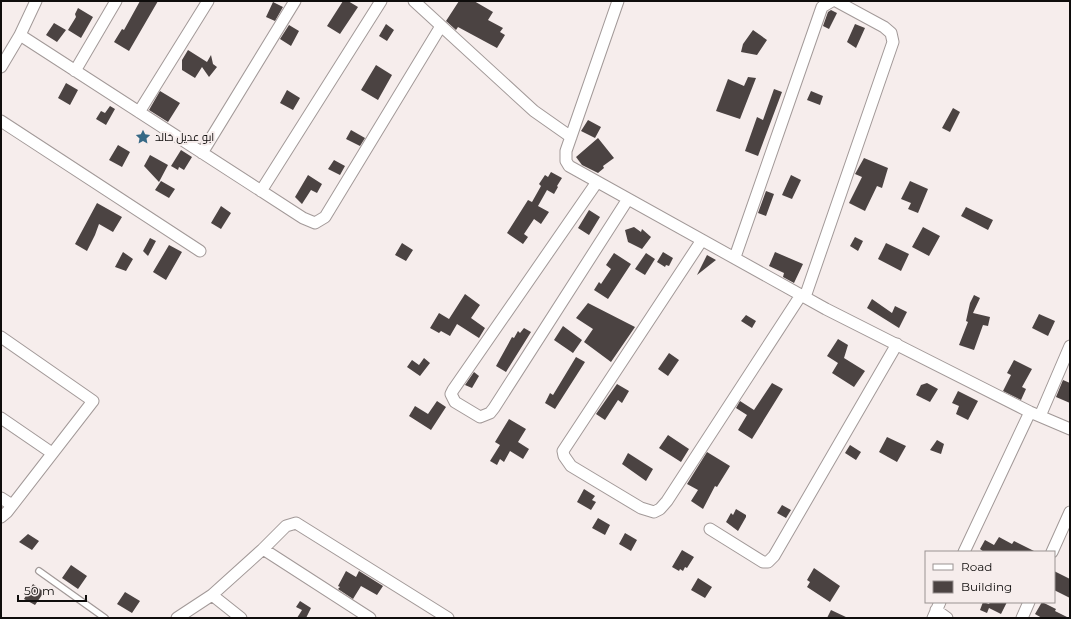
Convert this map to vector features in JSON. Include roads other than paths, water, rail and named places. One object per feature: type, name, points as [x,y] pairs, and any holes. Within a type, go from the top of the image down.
[{"type":"street","points":[[1,67],[20,35],[36,1]]},
{"type":"street","points":[[75,71],[116,1]]},
{"type":"street","points":[[139,112],[208,1]]},
{"type":"street","points":[[202,153],[295,1]]},
{"type":"street","points":[[261,191],[381,1]]},
{"type":"street","points":[[414,1],[534,111],[571,137]]},
{"type":"street","points":[[618,1],[564,155],[569,166],[803,296],[1054,424],[1070,429]]},
{"type":"street","points":[[734,257],[822,7],[832,1]]},
{"type":"street","points":[[702,240],[563,451],[564,456],[571,466],[641,508],[654,512],[660,509],[803,296],[894,42],[891,33],[884,27],[836,1]]},
{"type":"street","points":[[20,35],[261,191],[310,222],[315,223],[323,219],[442,26]]},
{"type":"street","points":[[1,122],[200,251]]},
{"type":"street","points":[[597,182],[453,390],[451,394],[454,402],[480,417],[490,413],[628,199]]},
{"type":"street","points":[[1,337],[93,401],[1,517]]},
{"type":"street","points":[[710,529],[759,561],[768,562],[774,556],[897,344]]},
{"type":"street","points":[[965,551],[1070,346]]},
{"type":"street","points":[[1,418],[52,453]]},
{"type":"street","points":[[1,498],[12,505]]},
{"type":"street","points":[[1052,551],[1070,512]]},
{"type":"street","points":[[177,618],[212,595],[263,550],[286,526],[296,523],[448,618]]},
{"type":"street","points":[[263,550],[370,618]]},
{"type":"street","points":[[212,595],[241,618]]},
{"type":"street","points":[[1022,618],[1029,603]]},
{"type":"street","points":[[936,610],[947,618]]},
{"type":"lane","points":[[39,571],[106,618]]},
{"type":"place","name":"ابو عديل خالد","points":[[143,137]]}]
